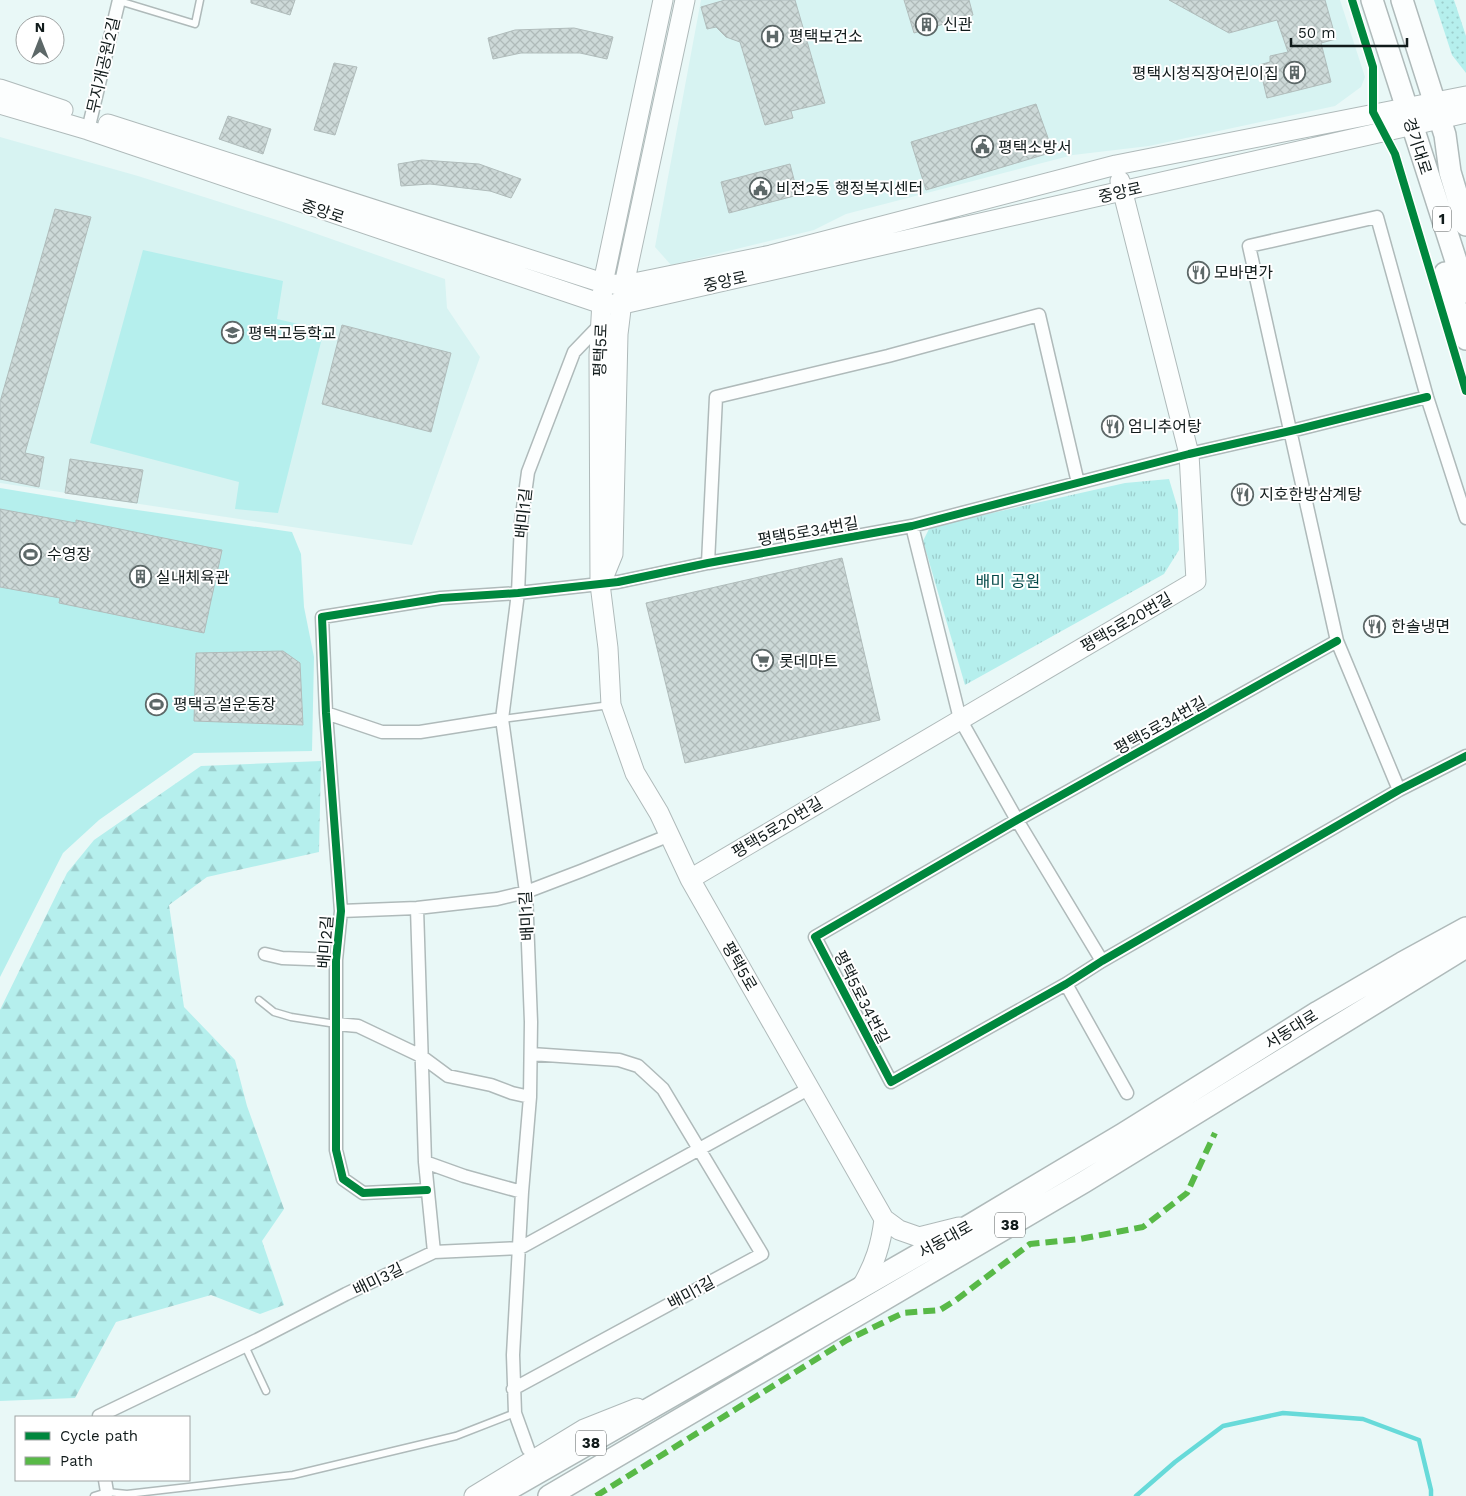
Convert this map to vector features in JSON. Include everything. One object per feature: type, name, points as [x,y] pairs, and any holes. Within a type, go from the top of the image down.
[{"type":"main road","name":"경기대로","points":[[1372,0],[1411,127],[1466,292]]},
{"type":"main road","name":"경기대로","points":[[1402,0],[1440,119],[1450,172],[1466,225]]},
{"type":"main road","points":[[600,584],[613,554],[618,334],[673,5]]},
{"type":"main road","name":"평택5로","points":[[673,5],[604,284],[600,325],[600,584],[608,648],[611,705],[635,773],[670,834],[690,879],[884,1219]]},
{"type":"main road","name":"중앙로","points":[[0,89],[89,124],[602,304],[624,295],[771,255],[1116,165],[1411,127]]},
{"type":"main road","name":"중앙로","points":[[1440,119],[1466,96]]},
{"type":"main road","name":"중앙로","points":[[0,104],[89,124],[604,284],[624,295],[1123,192],[1466,113]]},
{"type":"main road","points":[[1440,119],[1466,174]]},
{"type":"main road","points":[[1411,127],[1418,187],[1466,340]]},
{"type":"main road","name":"평택5로20번길","points":[[690,879],[1196,581],[1189,454],[1116,165]]},
{"type":"main road","name":"서동대로","points":[[497,1496],[972,1224],[1123,1134],[1318,1012],[1466,928]]},
{"type":"main road","name":"서동대로","points":[[549,1496],[1084,1182],[1466,947]]},
{"type":"main road","points":[[884,1219],[899,1230],[919,1237],[972,1224]]},
{"type":"main road","points":[[862,1286],[873,1266],[882,1241],[884,1219]]},
{"type":"main road","points":[[474,1496],[584,1429],[684,1389]]},
{"type":"street","name":"무지개공원2길","points":[[89,124],[119,0]]},
{"type":"street","points":[[1399,790],[1337,641],[1250,246],[1377,217],[1427,397],[1466,518]]},
{"type":"street","points":[[708,563],[716,398],[888,356],[1039,315],[1078,483]]},
{"type":"street","name":"배미1길","points":[[528,1449],[515,1413],[513,1355],[522,1192],[530,1097],[531,1022],[526,892],[502,719],[518,592],[521,523],[528,472],[574,352],[600,325]]},
{"type":"street","name":"평택5로34번길","points":[[322,617],[440,598],[618,582],[708,563],[912,526],[1189,454],[1427,397]]},
{"type":"street","points":[[912,526],[960,719],[1017,820],[1102,961]]},
{"type":"street","name":"배미2길","points":[[322,617],[326,712],[341,911],[336,960],[336,1150],[343,1179],[363,1193],[428,1190]]},
{"type":"street","name":"평택5로34번길","points":[[1337,641],[1017,820],[815,937],[891,1082],[1066,984],[1102,961],[1399,790],[1466,756]]},
{"type":"street","points":[[326,712],[382,732],[420,732],[502,719]]},
{"type":"street","name":"배미2길","points":[[341,911],[417,908],[497,899],[526,892],[670,834]]},
{"type":"street","points":[[417,908],[425,1162],[434,1252]]},
{"type":"street","name":"배미2길","points":[[265,954],[282,958],[336,960]]},
{"type":"street","points":[[1066,984],[1127,1093]]},
{"type":"street","points":[[336,1024],[358,1026],[421,1056],[448,1076],[491,1085],[530,1097]]},
{"type":"street","name":"배미1길","points":[[514,1389],[762,1254],[663,1090],[638,1066],[620,1060],[531,1054]]},
{"type":"street","points":[[520,1248],[810,1088]]},
{"type":"street","points":[[425,1162],[464,1176],[522,1192]]},
{"type":"street","name":"배미3길","points":[[99,1416],[434,1252],[520,1248]]},
{"type":"lane","points":[[119,0],[196,24],[200,0]]},
{"type":"lane","points":[[502,719],[611,705]]},
{"type":"lane","points":[[259,1000],[274,1012],[291,1018],[336,1024]]},
{"type":"lane","points":[[245,1346],[266,1391]]},
{"type":"lane","points":[[94,1496],[106,1486],[127,1494],[292,1475],[456,1436],[515,1413]]},
{"type":"shaded area","points":[[701,0],[1340,0],[1365,77],[1361,87],[1335,106],[1149,146],[1073,155],[846,214],[814,230],[671,265],[655,247]]},
{"type":"shaded area","name":"평택고등학교","points":[[0,137],[138,176],[283,222],[445,279],[447,308],[480,357],[412,545],[0,483]]},
{"type":"green space","points":[[1434,0],[1454,0],[1466,36],[1466,73],[1452,55]]},
{"type":"green space","points":[[143,250],[283,281],[277,319],[324,330],[278,513],[235,509],[239,482],[90,443]]},
{"type":"green space","name":"배미 공원","points":[[1169,479],[1178,509],[1179,550],[1164,574],[965,685],[923,541],[930,527],[1125,483]]},
{"type":"green space","name":"평택공설운동장","points":[[0,488],[109,506],[292,532],[301,554],[304,607],[314,657],[312,751],[194,753],[99,820],[63,853],[0,977]]},
{"type":"green space","points":[[321,761],[319,852],[207,877],[169,905],[184,1007],[235,1060],[247,1106],[284,1209],[262,1241],[284,1305],[260,1314],[211,1295],[116,1322],[75,1398],[0,1401],[0,1010],[67,873],[94,840],[201,766]]},
{"type":"building","points":[[251,0],[295,0],[290,15],[251,3]]},
{"type":"building","points":[[725,0],[795,0],[825,103],[791,111],[793,118],[765,125],[740,42],[726,37],[716,27],[707,29],[701,7]]},
{"type":"building","name":"신관","points":[[904,0],[969,0],[973,15],[914,33]]},
{"type":"building","points":[[1169,0],[1325,0],[1336,39],[1321,43],[1331,82],[1267,98],[1259,65],[1270,62],[1270,56],[1288,52],[1277,20],[1229,33]]},
{"type":"building","points":[[574,28],[613,37],[607,59],[580,53],[521,53],[493,59],[488,38],[515,30]]},
{"type":"building","points":[[334,63],[357,67],[335,135],[314,130]]},
{"type":"building","name":"평택소방서","points":[[1036,104],[1053,152],[926,190],[911,142]]},
{"type":"building","points":[[228,116],[271,129],[263,154],[219,139]]},
{"type":"building","points":[[422,160],[479,164],[521,179],[511,198],[490,191],[430,184],[401,186],[398,164]]},
{"type":"building","name":"비전2동 행정복지센터","points":[[790,164],[798,195],[729,213],[721,182]]},
{"type":"building","points":[[55,209],[91,217],[25,453],[44,457],[39,487],[0,479],[0,402]]},
{"type":"building","points":[[342,325],[451,353],[431,432],[322,404]]},
{"type":"building","points":[[70,459],[143,470],[137,503],[65,493]]},
{"type":"building","name":"실내체육관","points":[[0,509],[76,523],[76,520],[222,550],[204,633],[59,603],[60,598],[0,587]]},
{"type":"building","name":"롯데마트","points":[[842,558],[880,720],[685,763],[646,603]]},
{"type":"building","points":[[283,651],[300,663],[303,725],[194,721],[196,653]]},
{"type":"waterway","points":[[1136,1496],[1175,1462],[1223,1426],[1283,1413],[1363,1419],[1419,1440],[1431,1496]]},
{"type":"marked path","points":[[596,1496],[847,1340],[903,1313],[940,1310],[1030,1244],[1080,1239],[1143,1227],[1187,1193],[1215,1133]]},
{"type":"cycle path","points":[[1352,0],[1373,67],[1373,112],[1395,154],[1466,391]]},
{"type":"cycle path","points":[[427,1190],[363,1193],[343,1179],[336,1150],[336,960],[341,911],[326,713],[322,617],[441,598],[518,593],[618,582],[708,563],[912,526],[1189,454],[1427,397]]},
{"type":"cycle path","points":[[1337,641],[1017,820],[815,937],[891,1082],[1066,984],[1102,961],[1399,790],[1466,756]]},
{"type":"place","name":"신관","points":[[927,24]]},
{"type":"place","name":"평택보건소","points":[[773,36]]},
{"type":"place","name":"평택시청직장어린이집","points":[[1295,73]]},
{"type":"place","name":"평택소방서","points":[[982,147]]},
{"type":"place","name":"비전2동 행정복지센터","points":[[760,188]]},
{"type":"place","name":"모바면가","points":[[1198,272]]},
{"type":"place","name":"평택고등학교","points":[[232,333]]},
{"type":"place","name":"엄니추어탕","points":[[1112,426]]},
{"type":"place","name":"지호한방삼계탕","points":[[1243,494]]},
{"type":"place","name":"수영장","points":[[31,554]]},
{"type":"place","name":"실내체육관","points":[[140,577]]},
{"type":"place","name":"한솔냉면","points":[[1375,626]]},
{"type":"place","name":"롯데마트","points":[[763,661]]},
{"type":"place","name":"평택공설운동장","points":[[157,704]]}]
